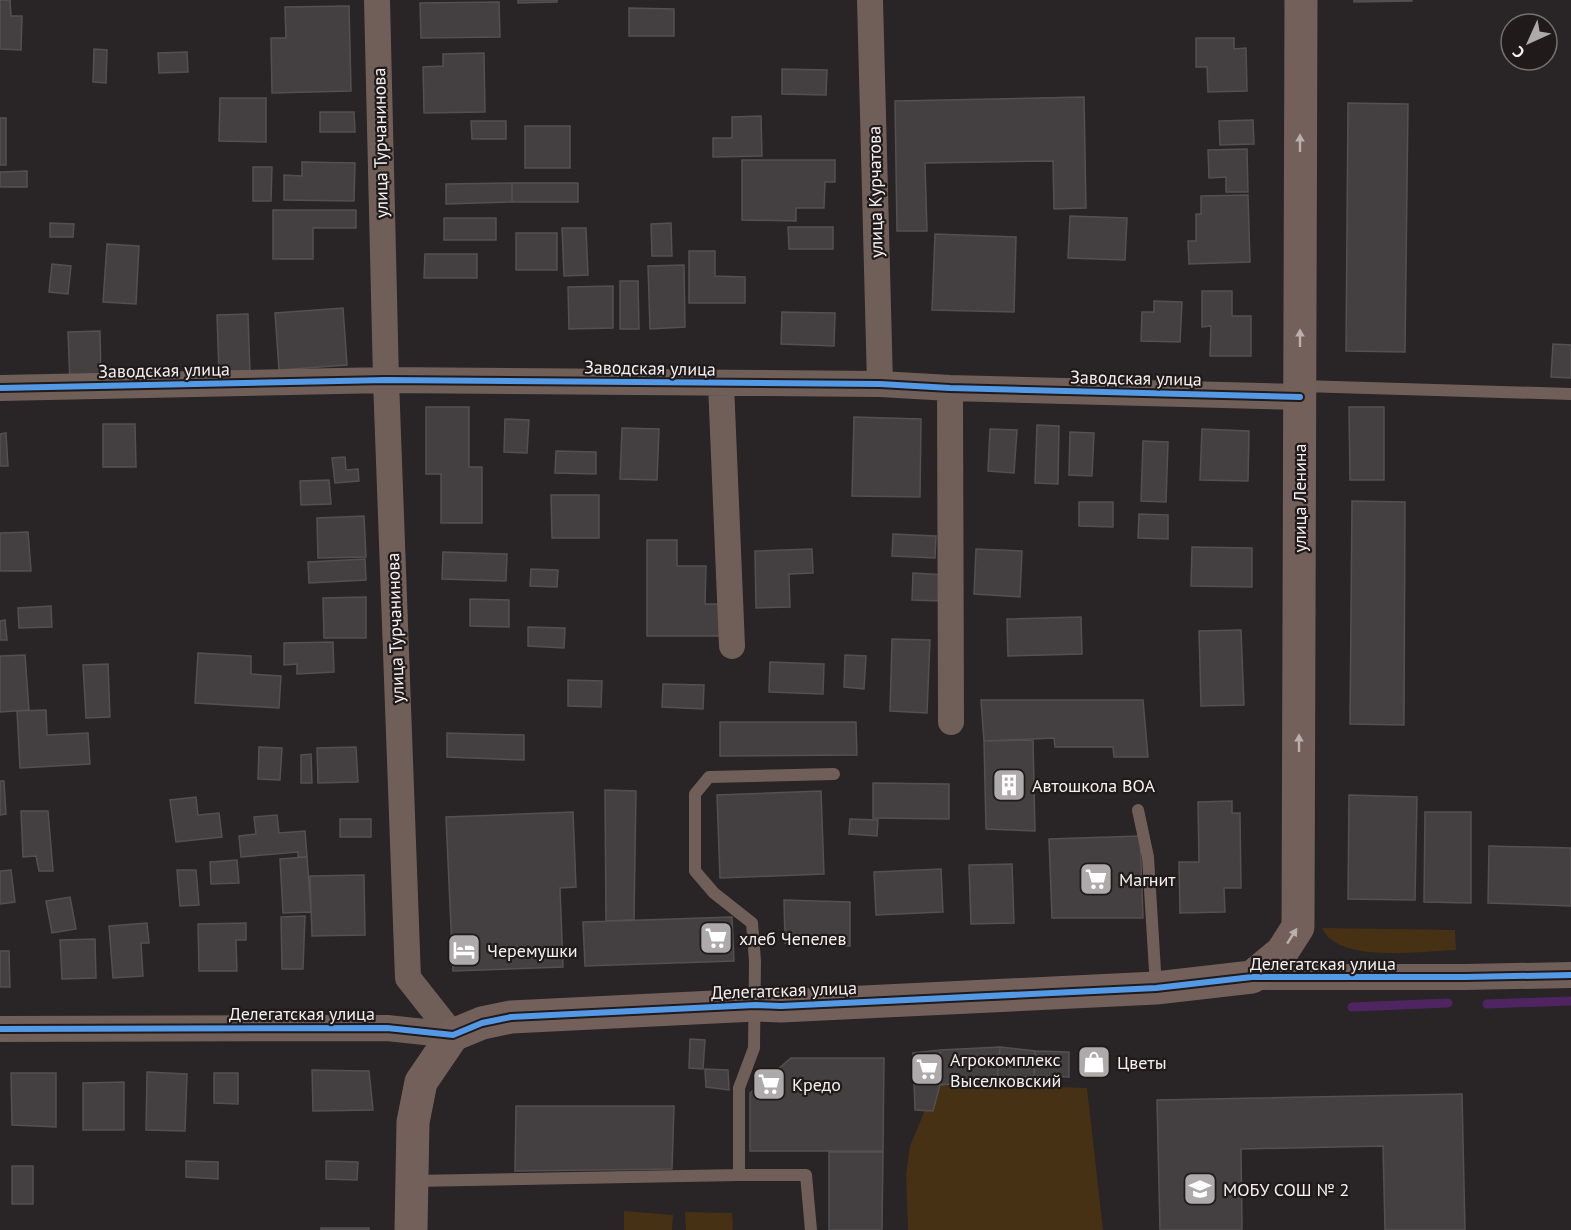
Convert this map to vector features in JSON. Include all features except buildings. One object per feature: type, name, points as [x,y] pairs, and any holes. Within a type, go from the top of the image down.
[{"type":"street","name":"улица Турчанинова","points":[[377,0],[386,380],[408,978],[453,1035]]},
{"type":"street","name":"улица Курчатова","points":[[870,0],[880,384]]},
{"type":"street","name":"улица Ленина","points":[[1252,977],[1282,952],[1298,927],[1301,0]]},
{"type":"street","name":"Заводская улица","points":[[0,388],[386,380],[880,384],[950,388],[1300,391]]},
{"type":"street","name":"Заводская улица","points":[[721,384],[732,646]]},
{"type":"street","points":[[950,388],[951,722]]},
{"type":"street","name":"Делегатская улица","points":[[0,1029],[387,1028],[453,1035],[482,1023],[511,1017],[1156,988],[1252,977],[1571,975]]},
{"type":"street","points":[[411,1230],[413,1122],[421,1082],[453,1035]]},
{"type":"lane","points":[[1300,391],[1571,394]]},
{"type":"lane","points":[[739,1175],[739,1088],[754,1048],[755,961],[752,922],[714,893],[695,871],[695,794],[709,777],[834,774]]},
{"type":"lane","points":[[1138,810],[1148,857],[1156,988]]},
{"type":"lane","points":[[412,1181],[806,1175],[812,1230]]},
{"type":"shaded area","points":[[1322,928],[1455,930],[1456,950],[1402,953],[1362,951],[1345,947],[1331,939]]},
{"type":"shaded area","points":[[962,1083],[1087,1088],[1103,1230],[908,1230],[906,1175],[910,1146],[925,1110],[933,1111],[940,1085]]},
{"type":"shaded area","points":[[624,1211],[673,1215],[672,1230],[624,1230]]},
{"type":"shaded area","points":[[685,1212],[732,1213],[733,1230],[686,1230]]},
{"type":"waterway","points":[[1487,1004],[1571,1001]]},
{"type":"waterway","points":[[1352,1007],[1448,1003]]},
{"type":"cycle path","points":[[0,388],[386,380],[880,384],[950,388],[1300,397]]},
{"type":"cycle path","points":[[0,1029],[387,1028],[453,1035],[482,1023],[511,1017],[1156,988],[1252,977],[1571,975]]},
{"type":"place","name":"Автошкола ВОА","points":[[1009,785]]},
{"type":"place","name":"Магнит","points":[[1096,879]]},
{"type":"place","name":"хлеб Чепелев","points":[[716,938]]},
{"type":"place","name":"Черемушки","points":[[464,950]]},
{"type":"place","name":"Цветы","points":[[1094,1062]]},
{"type":"place","name":"Агрокомплекс Выселковский","points":[[927,1069]]},
{"type":"place","name":"Кредо","points":[[769,1084]]},
{"type":"place","name":"МОБУ СОШ № 2","points":[[1200,1189]]}]
